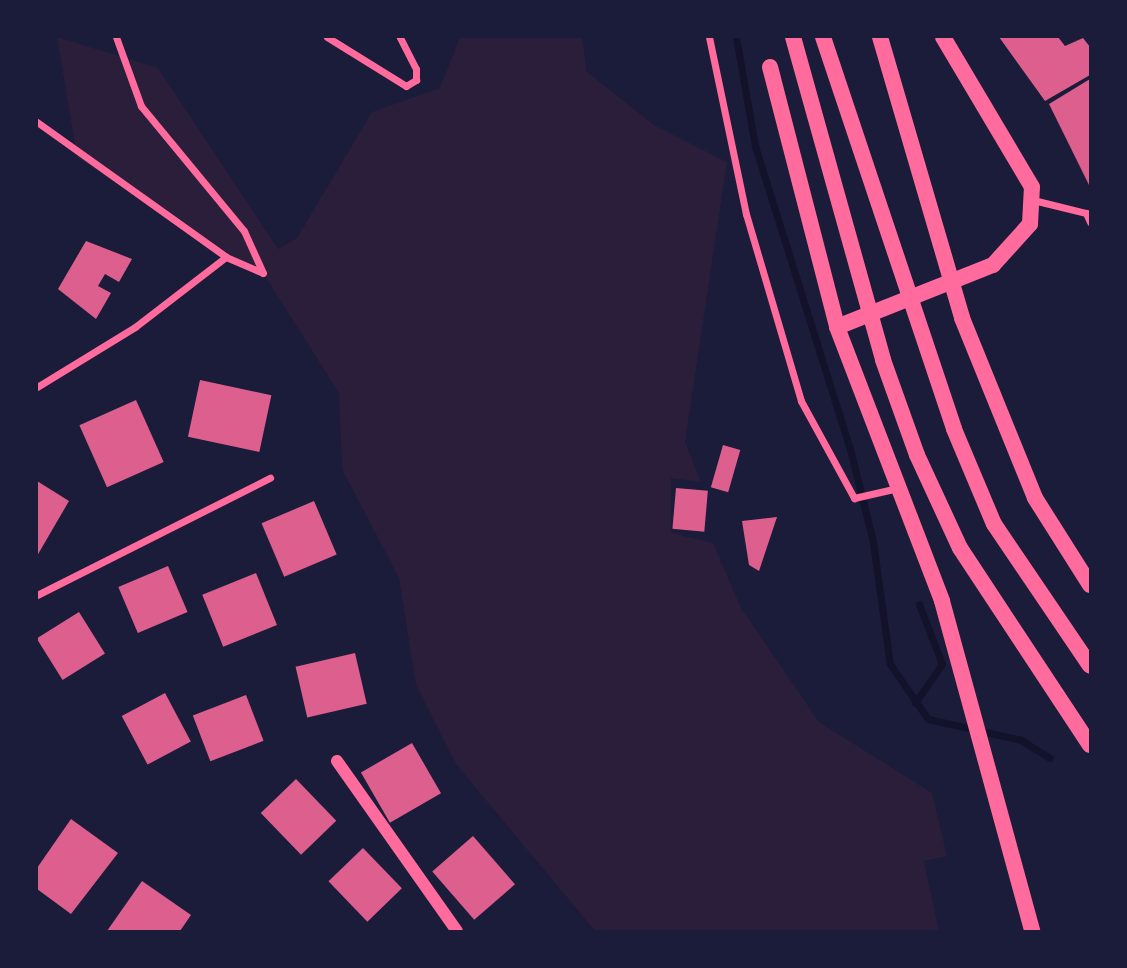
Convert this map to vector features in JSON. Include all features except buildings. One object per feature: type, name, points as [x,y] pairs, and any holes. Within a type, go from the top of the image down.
[{"type":"main road","points":[[793,37],[883,360],[917,455],[960,548],[1090,745]]},
{"type":"main road","points":[[823,37],[946,403],[994,524],[1090,666]]},
{"type":"main road","points":[[880,37],[961,318],[1035,498],[1090,585]]},
{"type":"main road","points":[[837,327],[993,265],[1030,223],[1033,200],[1001,130],[943,37]]},
{"type":"main road","points":[[770,67],[837,327],[942,601],[1032,931]]},
{"type":"street","points":[[37,122],[226,257],[263,273],[244,231],[141,106],[120,62],[117,37]]},
{"type":"street","points":[[327,37],[406,86],[416,80],[416,69],[400,37]]},
{"type":"street","points":[[709,37],[778,330],[801,401],[854,498],[899,488]]},
{"type":"street","points":[[1033,200],[1086,213],[1090,222]]},
{"type":"street","points":[[37,387],[135,327],[226,257]]},
{"type":"street","points":[[37,596],[270,478]]},
{"type":"street","points":[[337,761],[457,931]]},
{"type":"shaded area","points":[[57,37],[158,68],[278,249],[297,238],[372,112],[440,88],[460,37],[582,37],[587,72],[654,125],[727,162],[685,442],[701,482],[671,478],[671,533],[713,543],[741,608],[819,722],[932,793],[947,856],[924,861],[939,931],[595,931],[456,764],[416,685],[399,578],[342,469],[339,393],[263,273],[226,257],[77,157]]},
{"type":"waterway","points":[[736,37],[755,146],[850,449],[873,542],[890,664],[928,719],[1021,740],[1050,758]]},
{"type":"waterway","points":[[915,703],[942,664],[919,604]]}]
